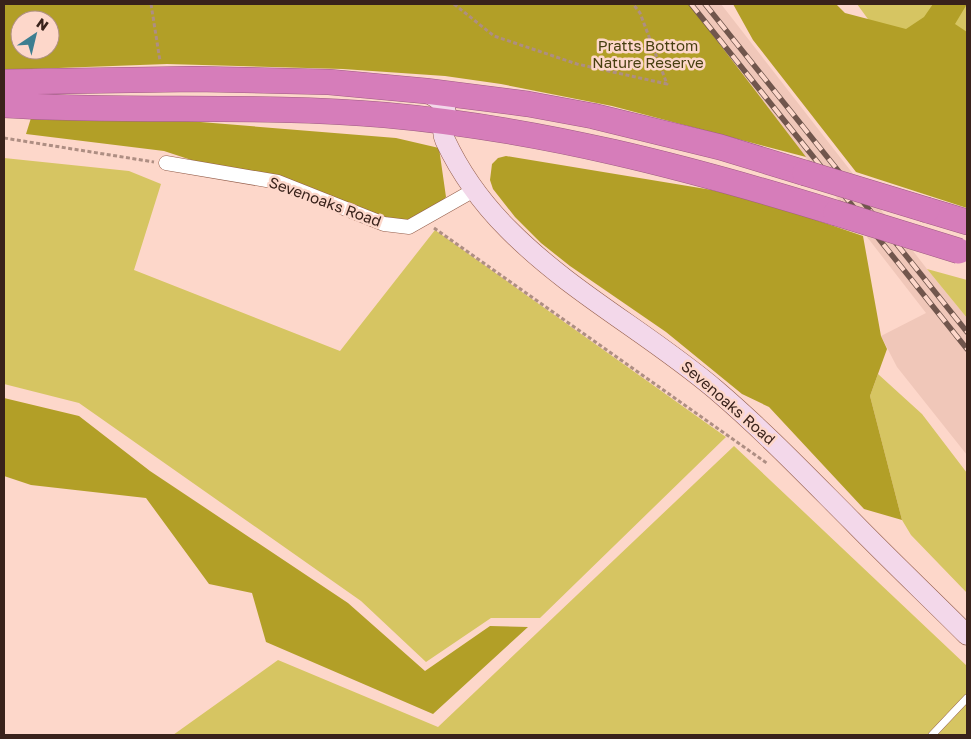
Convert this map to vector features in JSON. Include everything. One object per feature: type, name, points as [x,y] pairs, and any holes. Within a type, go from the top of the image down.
[{"type":"highway","points":[[4,82],[145,79],[329,82],[426,91],[528,104],[593,116],[720,147],[967,222]]},
{"type":"highway","points":[[4,105],[102,109],[299,110],[444,121],[532,134],[620,152],[707,174],[963,252]]},
{"type":"street","name":"Sevenoaks Road","points":[[426,91],[444,104],[446,112],[442,129],[444,139],[476,189],[506,227],[550,267],[673,355],[740,411],[967,635]]},
{"type":"street","name":"Sevenoaks Road","points":[[166,163],[278,182],[384,224],[409,227],[476,189]]},
{"type":"lane","points":[[932,735],[967,698]]},
{"type":"path","points":[[151,4],[160,64]]},
{"type":"path","points":[[454,4],[494,36],[577,64],[666,84],[640,13],[633,4]]},
{"type":"path","points":[[4,138],[166,163]]},
{"type":"path","points":[[421,219],[770,466]]},
{"type":"shaded area","points":[[690,4],[721,4],[967,318],[967,455],[897,367],[881,336],[926,313],[757,95]]},
{"type":"shaded area","points":[[857,4],[967,4],[967,116],[926,99]]},
{"type":"shaded area","points":[[4,158],[129,171],[161,184],[134,270],[340,351],[435,230],[726,437],[540,618],[491,618],[426,662],[361,601],[79,403],[4,384]]},
{"type":"shaded area","points":[[927,269],[967,280],[967,318]]},
{"type":"shaded area","points":[[878,374],[922,414],[967,473],[967,593],[911,535],[902,520],[870,396]]},
{"type":"shaded area","points":[[734,446],[967,666],[967,735],[173,735],[278,660],[438,727]]},
{"type":"green space","name":"Pratts Bottom Nature Reserve","points":[[4,4],[689,4],[806,157],[612,106],[501,84],[445,76],[343,69],[167,64],[4,70]]},
{"type":"green space","points":[[733,4],[836,4],[845,13],[906,29],[924,17],[933,4],[967,4],[955,24],[967,32],[967,208],[856,172],[753,40]]},
{"type":"green space","points":[[31,118],[176,120],[396,138],[439,148],[446,197],[413,233],[164,151],[26,134]]},
{"type":"green space","points":[[506,156],[712,190],[772,205],[863,236],[881,336],[887,349],[870,396],[902,520],[864,509],[769,407],[742,394],[666,332],[570,266],[541,243],[515,217],[493,189],[490,180],[492,164],[498,158]]},
{"type":"green space","points":[[4,398],[79,416],[150,471],[348,603],[425,671],[490,626],[528,627],[433,714],[266,642],[252,593],[209,584],[146,498],[31,485],[4,476]]},
{"type":"railway","points":[[691,4],[967,349]]},
{"type":"railway","points":[[705,4],[967,332]]}]
